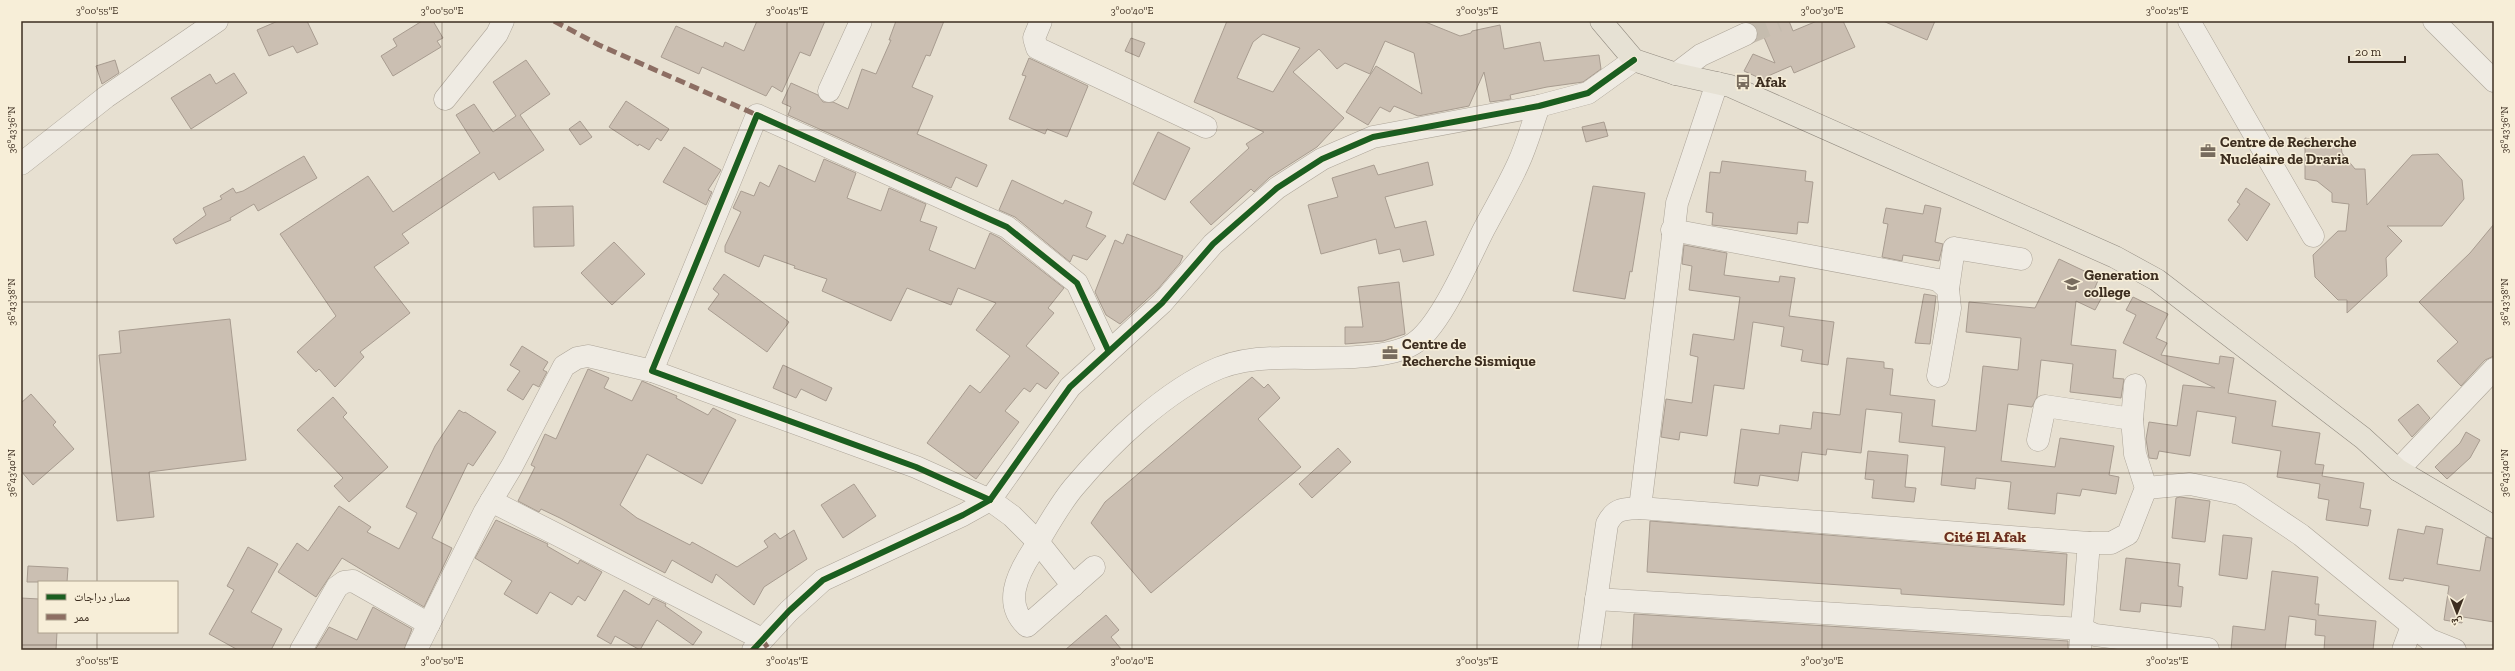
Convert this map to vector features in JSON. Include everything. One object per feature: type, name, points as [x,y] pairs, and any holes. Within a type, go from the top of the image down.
[{"type":"main road","points":[[1601,21],[1634,60],[1676,74],[1730,86],[2101,251],[2157,280],[2363,438],[2398,470],[2494,527]]},
{"type":"street","points":[[21,164],[106,97],[217,21]]},
{"type":"street","points":[[445,99],[497,34],[504,21]]},
{"type":"street","points":[[829,91],[861,21]]},
{"type":"street","points":[[1041,21],[1034,38],[1037,48],[1206,127]]},
{"type":"street","points":[[2189,21],[2313,236]]},
{"type":"street","points":[[2434,21],[2494,81]]},
{"type":"street","points":[[1676,74],[1701,55],[1746,34]]},
{"type":"street","points":[[491,501],[757,645],[823,580],[963,515],[990,500],[1070,387],[1108,350],[1162,303],[1214,244],[1277,188],[1322,158],[1373,137],[1539,106],[1588,93],[1634,60]]},
{"type":"street","points":[[1640,508],[1672,230],[1677,203],[1717,83]]},
{"type":"street","points":[[1094,567],[1027,626],[1021,620],[1014,608],[1013,593],[1026,561],[1073,488],[1104,454],[1181,389],[1219,368],[1250,359],[1390,353],[1414,344],[1431,326],[1450,295],[1519,163],[1539,106]]},
{"type":"street","points":[[652,371],[757,115],[1007,227],[1077,283],[1108,350]]},
{"type":"street","points":[[1672,230],[1938,280],[1948,289]]},
{"type":"street","points":[[1938,376],[1950,308],[1948,289],[1954,248],[2021,259]]},
{"type":"street","points":[[416,650],[491,501],[512,466],[564,366],[577,358],[588,356],[652,371],[916,467],[990,500],[1012,516],[1038,542],[1073,586]]},
{"type":"street","points":[[2398,470],[2494,369]]},
{"type":"street","points":[[1589,650],[1607,524],[1613,513],[1620,509],[1640,508],[2089,543],[2111,543],[2128,534],[2146,488],[2135,454],[2132,419],[2135,385]]},
{"type":"street","points":[[2038,440],[2045,406],[2132,419]]},
{"type":"street","points":[[2146,488],[2190,484],[2240,494],[2301,535],[2430,640],[2456,650]]},
{"type":"street","points":[[2081,640],[2089,543]]},
{"type":"street","points":[[301,650],[337,587],[344,582],[353,581],[429,624]]},
{"type":"street","points":[[1596,599],[2081,640],[2095,635],[2208,649]]},
{"type":"street","points":[[2403,650],[2412,626]]},
{"type":"building","points":[[278,21],[307,21],[318,44],[297,53],[293,46],[269,56],[257,30]]},
{"type":"building","points":[[422,21],[433,21],[443,38],[437,41],[441,47],[393,76],[381,56],[397,46],[393,39]]},
{"type":"building","points":[[757,21],[825,21],[810,56],[800,52],[782,92],[772,86],[766,96],[702,67],[699,74],[661,57],[676,26],[723,47],[725,42],[744,51]]},
{"type":"building","points":[[896,21],[944,21],[930,56],[926,55],[912,87],[933,96],[917,134],[987,165],[977,187],[956,177],[951,188],[788,115],[791,107],[782,103],[791,83],[818,95],[823,102],[833,102],[848,109],[862,69],[876,74],[891,40],[889,40]]},
{"type":"building","points":[[1227,21],[1423,21],[1460,36],[1471,33],[1472,31],[1500,25],[1504,49],[1540,42],[1544,61],[1599,55],[1601,69],[1583,82],[1547,87],[1510,95],[1511,99],[1490,102],[1484,72],[1469,106],[1418,116],[1394,106],[1390,112],[1380,107],[1368,125],[1346,112],[1376,66],[1422,94],[1414,53],[1385,41],[1370,74],[1345,63],[1337,69],[1319,49],[1293,72],[1344,118],[1317,147],[1270,177],[1254,192],[1251,189],[1211,225],[1190,202],[1249,148],[1246,144],[1264,132],[1194,102]],"holes":[[[1263,34],[1300,48],[1273,92],[1237,78],[1253,42]]]},
{"type":"building","points":[[1757,21],[1789,21],[1793,31],[1817,21],[1843,21],[1855,47],[1794,73],[1791,66],[1768,76],[1766,81],[1744,71],[1753,54],[1775,63]]},
{"type":"building","points":[[1883,21],[1935,21],[1927,40]]},
{"type":"building","points":[[1131,38],[1145,43],[1139,57],[1125,51]]},
{"type":"building","points":[[1029,58],[1088,86],[1067,137],[1047,129],[1045,134],[1009,119],[1026,76],[1022,75]]},
{"type":"building","points":[[115,60],[119,73],[102,84],[96,66]]},
{"type":"building","points":[[526,60],[550,94],[520,115],[544,150],[499,180],[494,172],[402,234],[409,243],[374,267],[410,313],[360,352],[364,357],[335,387],[319,369],[316,372],[297,352],[336,316],[280,234],[368,176],[393,212],[480,153],[456,115],[474,104],[493,132],[516,116],[493,82]]},
{"type":"building","points":[[234,73],[247,93],[191,129],[171,98],[210,74],[216,84]]},
{"type":"building","points":[[626,101],[669,129],[661,141],[657,138],[649,150],[639,144],[638,146],[609,127]]},
{"type":"building","points":[[580,121],[592,137],[580,145],[569,129]]},
{"type":"building","points":[[1604,122],[1608,136],[1586,142],[1582,127]]},
{"type":"building","points":[[1158,132],[1190,148],[1165,200],[1133,184]]},
{"type":"building","points":[[2305,138],[2341,145],[2342,153],[2355,169],[2365,169],[2367,205],[2412,155],[2438,154],[2462,180],[2464,199],[2442,226],[2387,226],[2402,241],[2386,258],[2387,276],[2347,313],[2347,300],[2338,300],[2315,277],[2313,255],[2338,231],[2346,231],[2349,204],[2332,202],[2332,193],[2317,181],[2305,179]]},
{"type":"building","points":[[684,147],[721,170],[708,190],[712,192],[706,205],[663,182]]},
{"type":"building","points":[[304,156],[317,178],[258,211],[254,204],[230,218],[231,220],[176,244],[173,239],[206,215],[203,208],[222,199],[220,196],[233,188],[236,193],[243,191]]},
{"type":"building","points":[[824,159],[856,173],[847,198],[881,211],[889,188],[926,204],[920,221],[937,227],[929,250],[975,269],[990,233],[1000,238],[1064,288],[1048,308],[1054,313],[1026,346],[1059,373],[1046,389],[1037,383],[1030,392],[1024,388],[1005,411],[1019,422],[976,479],[927,443],[970,385],[980,393],[1010,356],[976,330],[996,303],[958,288],[951,305],[907,288],[891,321],[822,291],[827,279],[794,268],[795,266],[764,255],[759,267],[725,252],[725,246],[741,212],[733,208],[741,191],[754,196],[760,182],[769,187],[779,165],[815,182]]},
{"type":"building","points":[[1722,161],[1806,171],[1805,181],[1813,182],[1808,223],[1798,222],[1797,234],[1712,225],[1713,213],[1706,212],[1710,172],[1720,173]]},
{"type":"building","points":[[1428,162],[1433,185],[1385,197],[1395,228],[1426,221],[1434,255],[1403,262],[1400,249],[1379,254],[1376,239],[1321,254],[1308,205],[1338,197],[1332,178],[1374,165],[1378,175]]},
{"type":"building","points":[[1012,180],[1063,204],[1065,200],[1092,212],[1086,227],[1106,236],[1087,260],[1073,255],[1070,262],[1015,217],[999,210]]},
{"type":"building","points":[[1593,186],[1645,193],[1632,272],[1630,271],[1625,299],[1573,291]]},
{"type":"building","points":[[2246,188],[2270,204],[2247,241],[2228,220],[2240,204],[2237,202]]},
{"type":"building","points":[[1925,205],[1941,208],[1935,242],[1943,244],[1939,261],[1903,255],[1902,261],[1882,257],[1888,224],[1883,223],[1886,208],[1923,214]]},
{"type":"building","points":[[573,206],[574,246],[534,247],[533,207]]},
{"type":"building","points":[[2494,224],[2494,356],[2485,360],[2461,386],[2437,361],[2458,342],[2419,302],[2470,253]]},
{"type":"building","points":[[1127,234],[1183,256],[1180,263],[1158,289],[1120,324],[1106,315],[1095,292],[1115,240],[1123,244]]},
{"type":"building","points":[[614,242],[645,274],[612,305],[581,273]]},
{"type":"building","points":[[1684,245],[1727,253],[1724,275],[1779,282],[1780,276],[1795,278],[1789,316],[1834,322],[1828,365],[1801,361],[1803,350],[1781,346],[1784,327],[1753,322],[1744,389],[1714,385],[1707,436],[1680,432],[1679,440],[1661,437],[1666,399],[1692,403],[1698,357],[1690,355],[1693,334],[1734,340],[1740,297],[1689,290],[1692,266],[1682,264]]},
{"type":"building","points":[[2059,259],[2099,278],[2094,290],[2103,295],[2095,310],[2076,301],[2071,345],[2116,350],[2113,378],[2124,379],[2121,398],[2070,392],[2073,364],[2041,360],[2037,397],[2032,407],[2008,404],[2001,461],[2055,467],[2060,438],[2114,446],[2109,475],[2119,477],[2116,494],[2082,489],[2080,496],[2057,493],[2055,514],[2008,509],[2011,482],[1976,478],[1975,489],[1941,485],[1945,447],[1899,442],[1902,413],[1866,409],[1861,453],[1827,449],[1826,455],[1802,452],[1798,481],[1760,475],[1758,486],[1734,483],[1741,429],[1779,434],[1780,425],[1811,429],[1813,412],[1840,415],[1847,358],[1884,362],[1884,368],[1893,369],[1890,395],[1935,400],[1932,426],[1976,431],[1983,366],[2018,370],[2021,338],[1966,332],[1969,302],[2035,308]]},
{"type":"building","points":[[724,274],[789,322],[767,352],[708,309],[719,294],[713,289]]},
{"type":"building","points":[[1399,282],[1405,334],[1383,341],[1345,344],[1345,327],[1363,327],[1358,287]]},
{"type":"building","points":[[1924,294],[1936,296],[1930,344],[1915,343]]},
{"type":"building","points":[[2133,297],[2168,314],[2156,338],[2167,343],[2161,355],[2219,364],[2220,356],[2234,358],[2228,393],[2276,401],[2272,426],[2320,433],[2315,464],[2324,465],[2322,476],[2364,483],[2360,508],[2371,510],[2368,526],[2326,520],[2329,500],[2318,498],[2320,484],[2277,477],[2281,451],[2232,443],[2236,417],[2197,411],[2190,456],[2159,451],[2157,459],[2149,458],[2146,439],[2149,422],[2177,426],[2183,385],[2215,388],[2123,343],[2136,315],[2126,310]]},
{"type":"building","points":[[230,319],[246,460],[149,472],[154,517],[117,521],[99,355],[121,353],[119,331]]},
{"type":"building","points":[[522,346],[548,362],[543,370],[547,372],[539,387],[533,384],[523,400],[507,390],[520,371],[510,365]]},
{"type":"building","points":[[783,365],[832,388],[826,401],[801,389],[796,398],[773,388]]},
{"type":"building","points":[[588,369],[609,378],[604,388],[632,401],[642,381],[677,396],[676,398],[708,415],[713,408],[736,420],[702,484],[647,454],[620,505],[637,518],[690,545],[692,542],[737,567],[768,547],[764,541],[775,533],[780,539],[794,530],[807,559],[764,587],[754,605],[716,574],[712,583],[672,560],[665,573],[560,518],[541,509],[539,512],[518,501],[535,467],[531,465],[545,434],[556,439]]},
{"type":"building","points":[[1252,377],[1264,388],[1268,384],[1280,398],[1258,419],[1301,467],[1151,593],[1091,523],[1105,502]]},
{"type":"building","points":[[31,394],[56,422],[53,425],[74,449],[33,485],[21,471],[21,403]]},
{"type":"building","points":[[333,397],[347,413],[343,417],[388,467],[349,502],[334,486],[343,478],[297,430]]},
{"type":"building","points":[[2418,404],[2430,418],[2412,437],[2398,420]]},
{"type":"building","points":[[459,410],[464,413],[465,412],[496,432],[473,466],[468,463],[432,538],[452,548],[424,607],[342,558],[316,597],[278,572],[297,543],[308,551],[339,506],[371,527],[367,532],[399,549],[417,513],[406,507],[435,446]]},
{"type":"building","points":[[2466,432],[2480,440],[2470,458],[2447,479],[2435,467],[2460,443]]},
{"type":"building","points":[[1338,448],[1351,462],[1312,498],[1299,484]]},
{"type":"building","points":[[1868,451],[1908,455],[1905,487],[1916,488],[1914,502],[1872,498],[1874,480],[1865,479]]},
{"type":"building","points":[[854,484],[876,516],[843,538],[821,505]]},
{"type":"building","points":[[2180,497],[2210,501],[2205,542],[2172,538],[2176,498]]},
{"type":"building","points":[[496,520],[548,544],[547,546],[578,564],[580,560],[602,572],[585,601],[578,596],[572,605],[550,592],[537,614],[504,594],[512,581],[475,558]]},
{"type":"building","points":[[1650,521],[2067,554],[2064,605],[1901,594],[1901,589],[1647,572]]},
{"type":"building","points":[[2426,526],[2443,529],[2437,564],[2480,571],[2486,537],[2494,539],[2494,622],[2463,617],[2462,623],[2444,620],[2449,586],[2404,578],[2403,581],[2389,579],[2398,529],[2424,534]]},
{"type":"building","points":[[2223,535],[2252,538],[2247,579],[2219,575]]},
{"type":"building","points":[[248,547],[278,564],[251,612],[282,629],[271,650],[238,650],[209,634],[234,590],[227,586]]},
{"type":"building","points":[[2126,558],[2180,564],[2178,586],[2183,587],[2181,607],[2141,603],[2140,612],[2120,610]]},
{"type":"building","points":[[28,566],[68,568],[67,581],[27,582]]},
{"type":"building","points":[[2272,571],[2318,577],[2315,604],[2319,604],[2318,615],[2376,621],[2373,650],[2324,650],[2325,636],[2315,635],[2316,620],[2289,616],[2285,650],[2231,650],[2233,626],[2265,630]]},
{"type":"building","points":[[624,590],[649,605],[653,598],[666,604],[665,606],[702,632],[693,645],[657,620],[640,650],[615,636],[611,644],[597,636]]},
{"type":"building","points":[[21,598],[38,599],[38,633],[57,633],[56,650],[21,650]]},
{"type":"building","points":[[373,607],[412,629],[404,650],[315,650],[329,627],[357,640]]},
{"type":"building","points":[[1634,614],[2068,641],[2068,650],[1632,650]]},
{"type":"building","points":[[1106,615],[1119,630],[1111,637],[1122,650],[1065,650]]},
{"type":"tunnel","points":[[1746,34],[1778,21]]},
{"type":"marked path","points":[[554,21],[599,45],[757,115]]},
{"type":"marked path","points":[[762,639],[769,650]]},
{"type":"cycle path","points":[[753,650],[789,611],[823,580],[963,515],[990,500],[1070,387],[1162,303],[1213,244],[1277,188],[1322,159],[1373,137],[1539,106],[1588,93],[1634,60]]},
{"type":"cycle path","points":[[990,500],[916,467],[652,371],[757,115],[1007,227],[1077,283],[1108,350]]},
{"type":"place","name":"Afak","points":[[1743,82]]},
{"type":"place","name":"Centre de Recherche Nucléaire de Draria","points":[[2208,151]]},
{"type":"place","name":"Generation college","points":[[2072,284]]},
{"type":"place","name":"Centre de Recherche Sismique","points":[[1390,353]]},
{"type":"district","name":"Cité El Afak","points":[[1985,536]]}]
